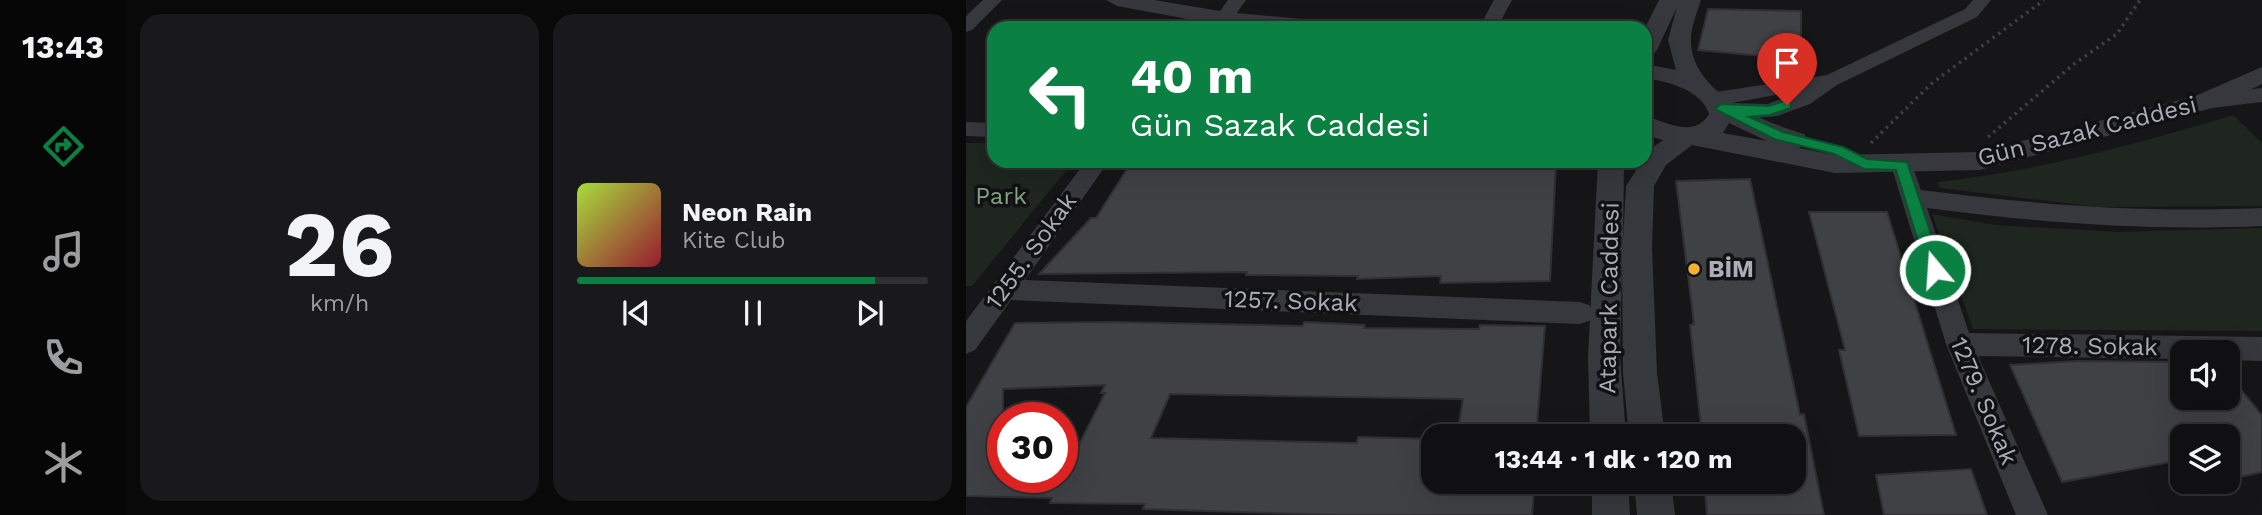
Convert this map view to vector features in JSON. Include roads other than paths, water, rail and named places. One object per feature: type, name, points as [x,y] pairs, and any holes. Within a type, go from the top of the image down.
[{"type":"street","points":[[966,26],[993,0]]},
{"type":"street","points":[[1117,0],[1268,21]]},
{"type":"street","points":[[1492,21],[1503,0]]},
{"type":"street","points":[[1652,36],[1670,0]]},
{"type":"street","points":[[1652,166],[1657,158],[1691,138],[1709,133],[1717,124],[1711,98],[1682,59],[1679,40],[1690,0]]},
{"type":"street","points":[[1652,74],[1711,98],[1770,111],[1803,99],[1830,80],[1971,13],[1982,0]]},
{"type":"street","name":"Gün Sazak Caddesi","points":[[1691,138],[1835,164],[1902,165],[1980,161],[2203,102],[2262,75]]},
{"type":"street","points":[[2203,102],[2262,96]]},
{"type":"street","name":"Gün Sazak Caddesi","points":[[1711,98],[1779,136],[1838,150],[1864,164]]},
{"type":"street","points":[[1652,127],[1691,138]]},
{"type":"street","points":[[966,129],[987,130]]},
{"type":"street","name":"1279. Sokak","points":[[1902,165],[1959,344],[2032,515]]},
{"type":"street","name":"1255. Sokak","points":[[966,342],[1002,289],[1093,168]]},
{"type":"street","name":"Atapark Caddesi","points":[[1607,424],[1604,357],[1611,168]]},
{"type":"street","points":[[1646,424],[1640,373],[1637,248],[1640,186],[1651,168]]},
{"type":"street","points":[[1911,197],[2039,214],[2188,220],[2262,218]]},
{"type":"street","name":"1257. Sokak","points":[[1002,289],[1580,313]]},
{"type":"street","name":"1278. Sokak","points":[[1959,344],[2262,349]]},
{"type":"street","points":[[1610,494],[1611,515]]},
{"type":"street","points":[[1654,494],[1656,515]]},
{"type":"place","name":"BİM","points":[[1694,269]]},
{"type":"park label","name":"Park","points":[[1001,196]]}]
